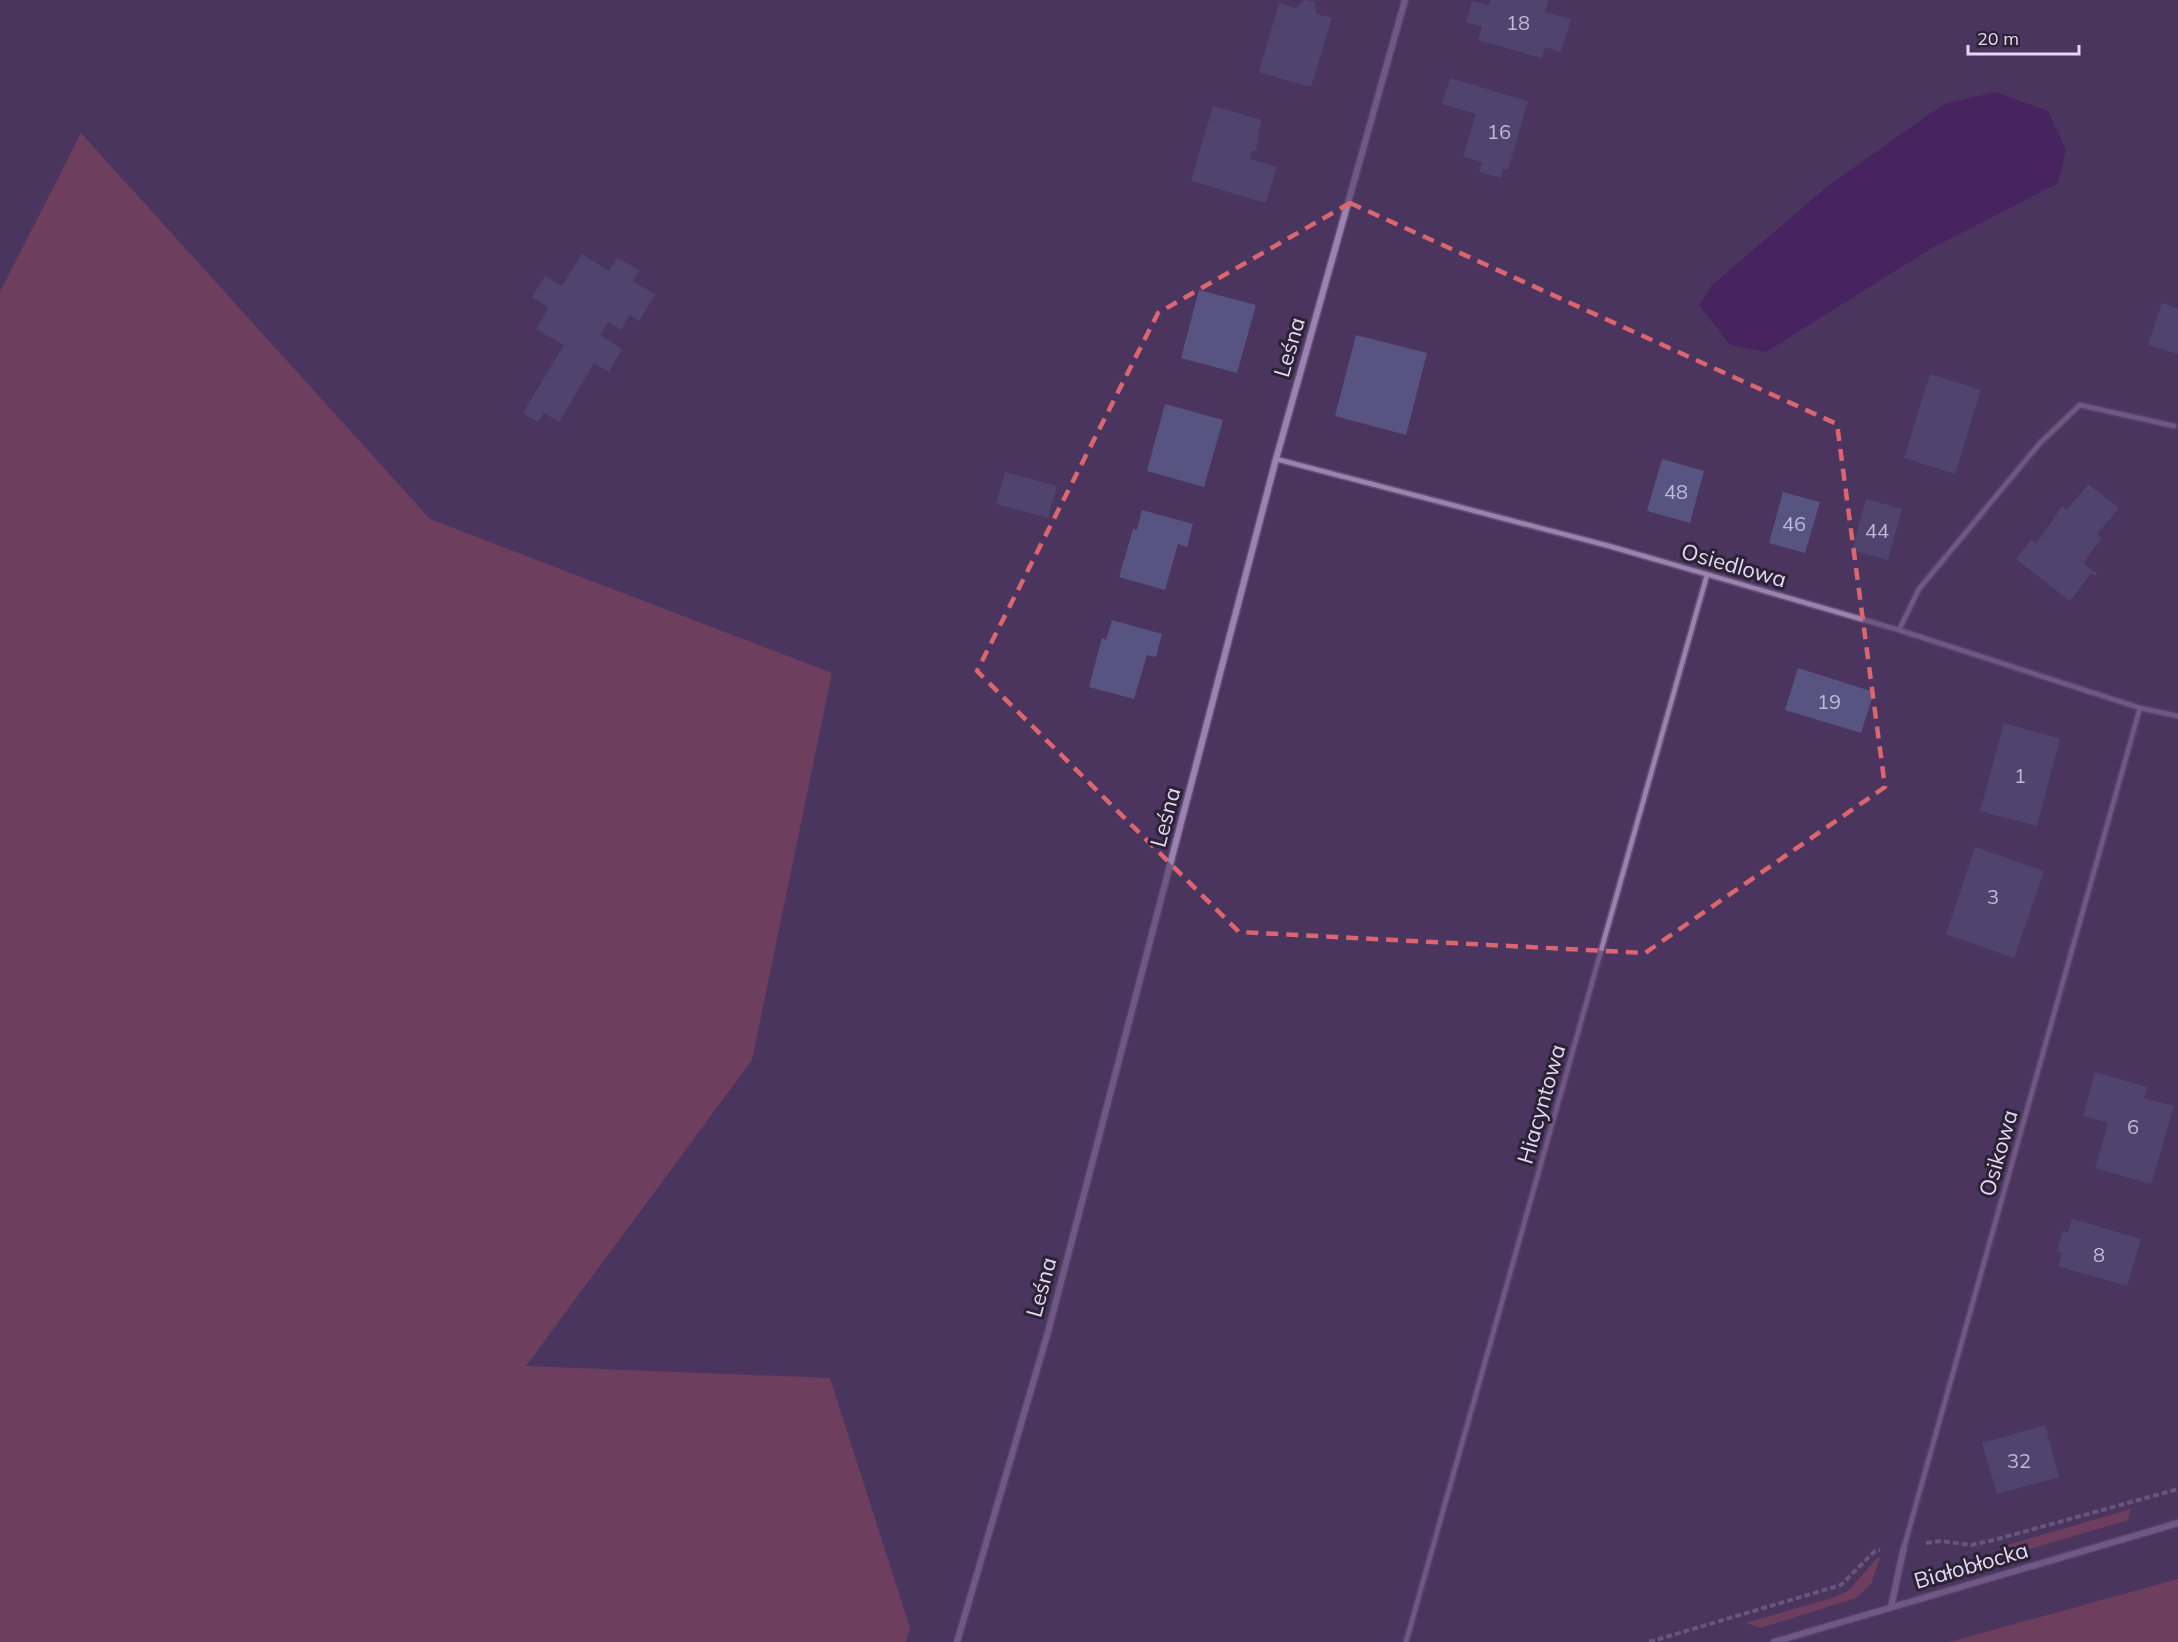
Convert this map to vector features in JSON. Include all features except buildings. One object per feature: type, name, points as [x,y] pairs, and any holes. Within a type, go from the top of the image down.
[{"type":"street","name":"Leśna","points":[[957,1642],[1051,1320],[1276,459],[1405,0]]},
{"type":"street","name":"Białobłocka","points":[[1774,1642],[2178,1523]]},
{"type":"street","name":"Osikowa","points":[[1890,1607],[1904,1547]]},
{"type":"lane","points":[[1899,630],[1920,589],[2040,443],[2080,405],[2174,426]]},
{"type":"lane","name":"Osiedlowa","points":[[1276,459],[1609,546],[1899,630],[2140,708],[2178,716]]},
{"type":"lane","name":"Hiacyntowa","points":[[1406,1642],[1707,575]]},
{"type":"lane","name":"Osikowa","points":[[1904,1547],[2140,708]]},
{"type":"path","points":[[1649,1642],[1841,1585],[1875,1551],[1941,1541],[1971,1545],[2178,1489]]},
{"type":"highlighted area","points":[[1350,203],[1837,424],[1885,787],[1645,953],[1239,932],[977,671],[1158,313]]},
{"type":"shaded area","points":[[1996,92],[2048,111],[2066,150],[2058,183],[1932,248],[1766,352],[1730,345],[1699,305],[1712,285],[1829,185],[1944,104]]},
{"type":"shaded area","points":[[81,133],[430,519],[832,673],[752,1060],[526,1366],[830,1378],[910,1628],[906,1642],[0,1642],[0,292]]},
{"type":"shaded area","points":[[2131,1509],[2128,1520],[2020,1552],[2007,1545]]},
{"type":"shaded area","points":[[1878,1557],[1880,1558],[1871,1584],[1856,1598],[1761,1628],[1746,1623],[1835,1597],[1848,1591]]},
{"type":"shaded area","points":[[2178,1579],[2178,1642],[1949,1642]]}]
